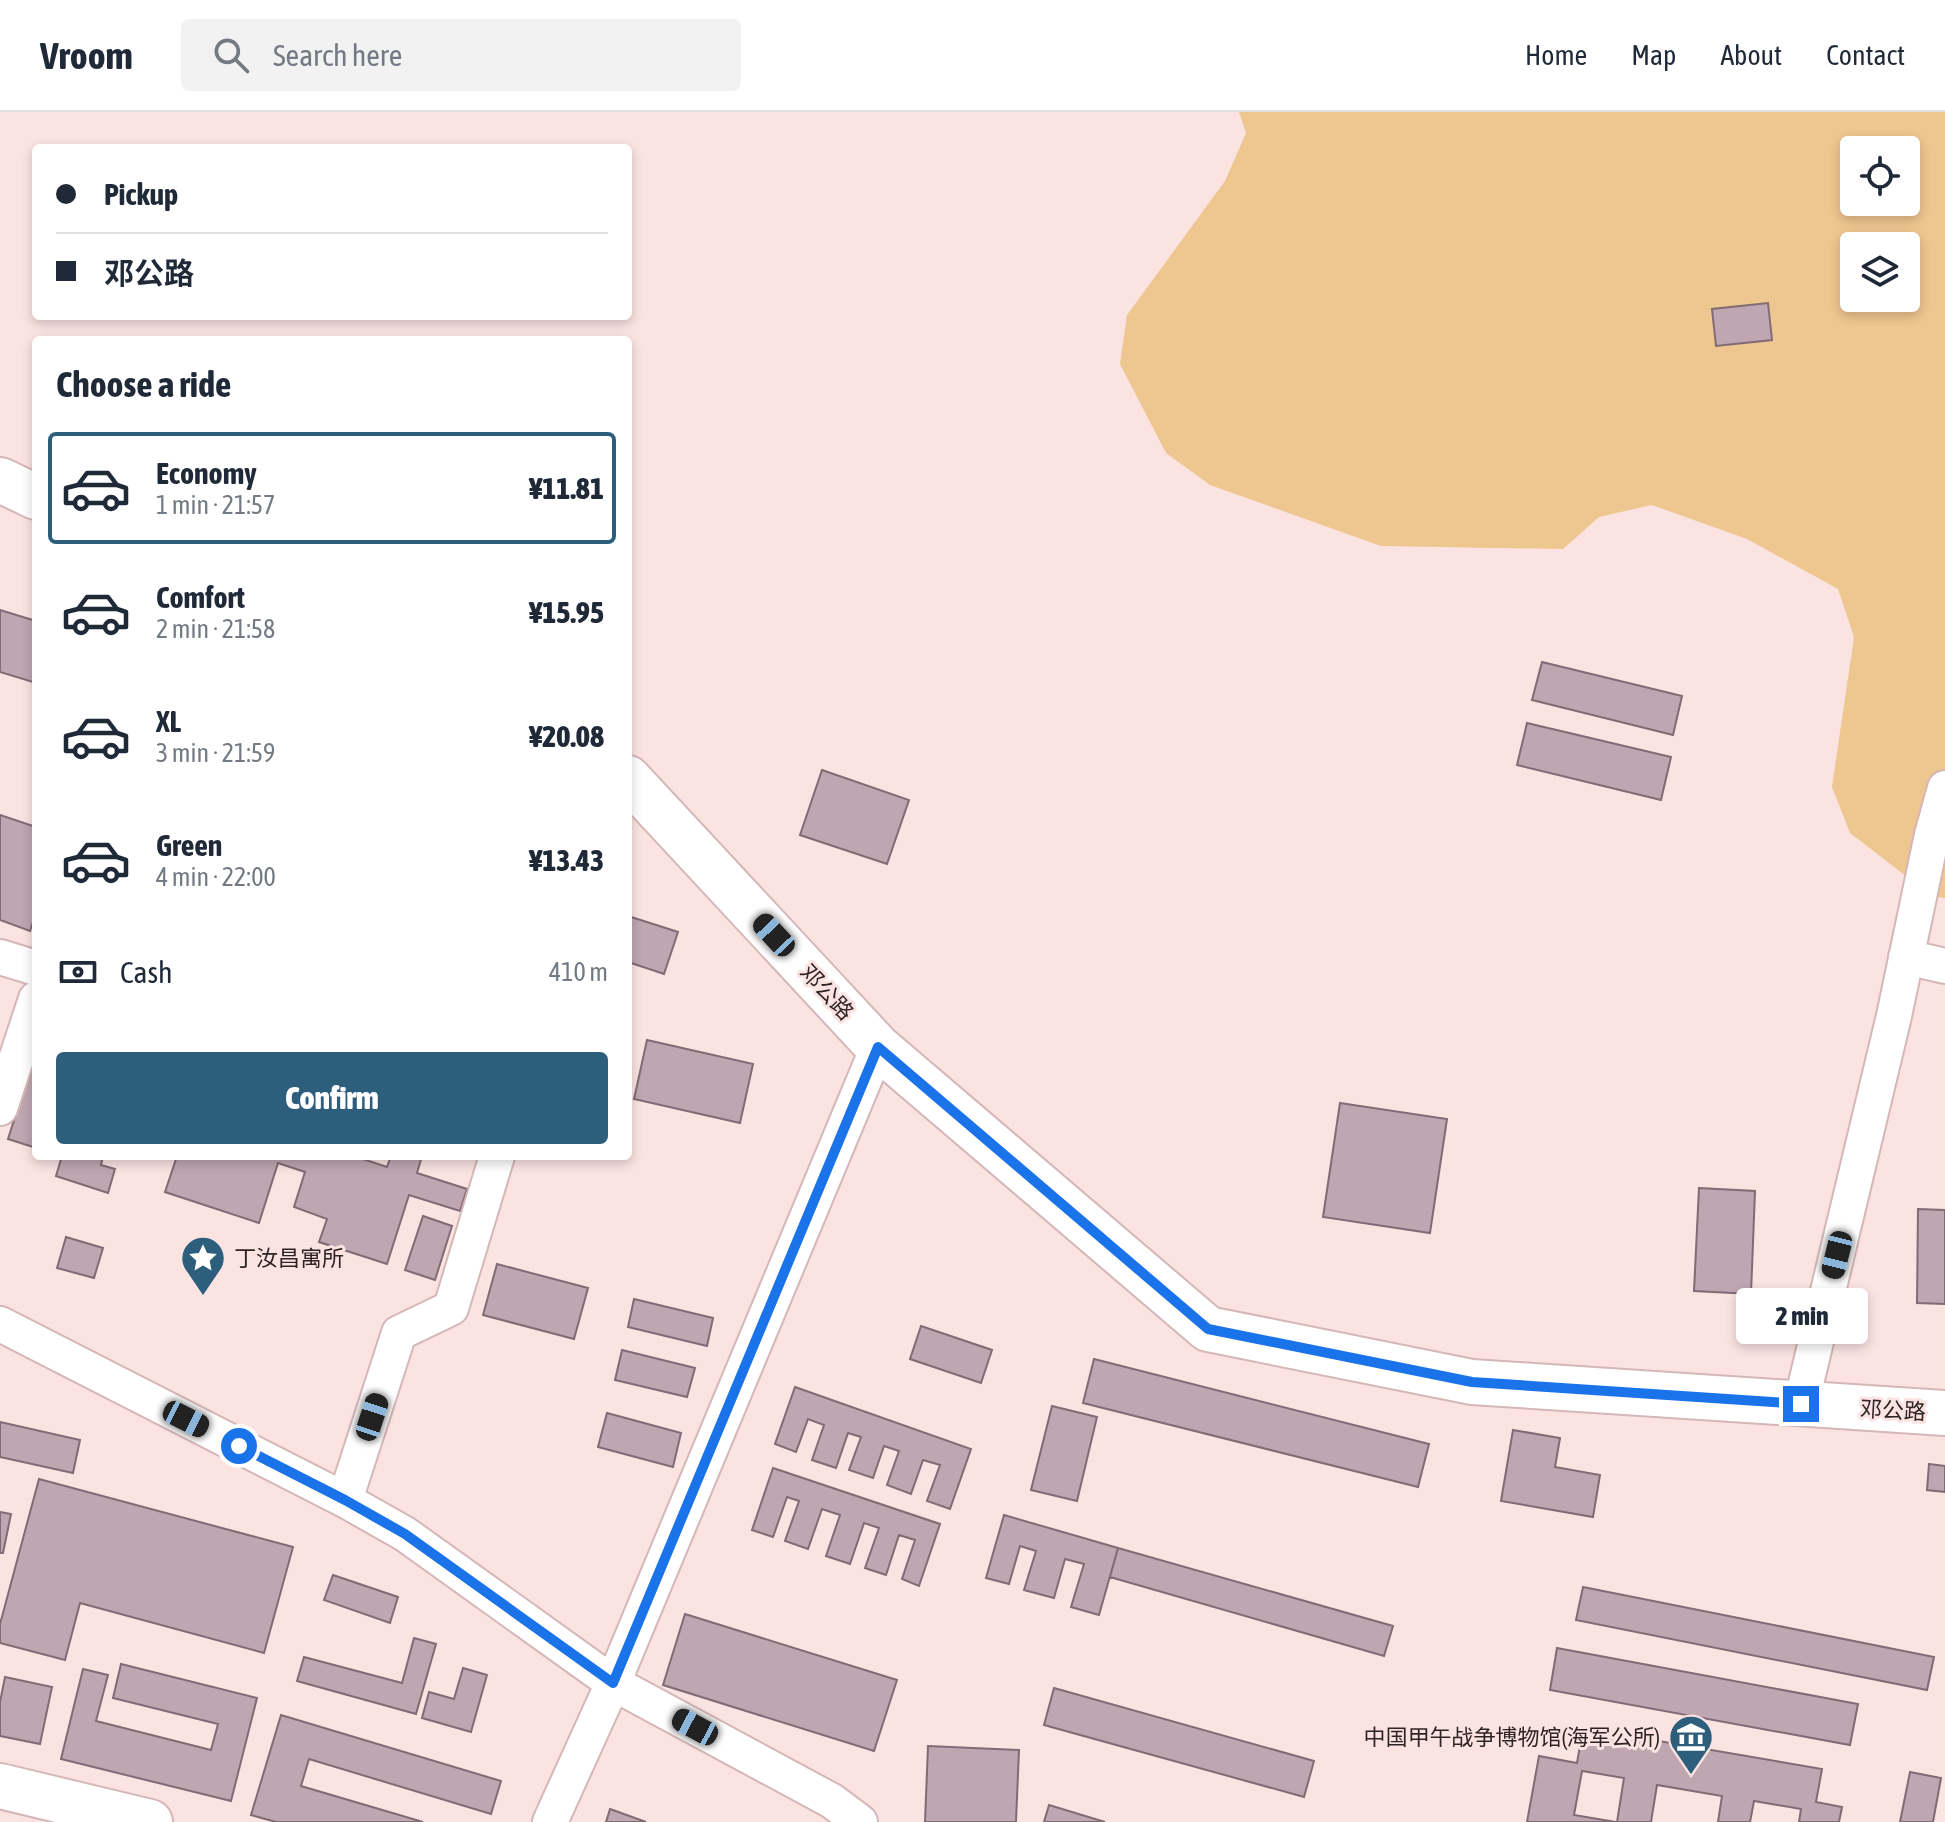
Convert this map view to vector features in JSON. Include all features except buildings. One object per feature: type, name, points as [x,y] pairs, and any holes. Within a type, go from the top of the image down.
[{"type":"street","points":[[0,480],[32,495]]},
{"type":"street","name":"邓公路","points":[[632,782],[878,1047],[1208,1329],[1472,1382],[1945,1413]]},
{"type":"street","points":[[1801,1404],[1945,788]]},
{"type":"street","points":[[0,957],[32,967]]},
{"type":"street","points":[[1906,957],[1945,966]]},
{"type":"street","points":[[0,1108],[32,1011]]},
{"type":"street","points":[[550,1822],[613,1683],[878,1047]]},
{"type":"street","points":[[345,1500],[399,1333],[451,1308],[496,1160]]},
{"type":"street","points":[[0,1324],[345,1500],[405,1534],[613,1683],[832,1801],[860,1822]]},
{"type":"street","points":[[0,1786],[150,1822]]},
{"type":"shaded area","points":[[1239,112],[1945,112],[1945,898],[1932,896],[1850,833],[1832,787],[1854,637],[1838,589],[1747,539],[1652,505],[1599,517],[1563,549],[1381,546],[1210,485],[1166,453],[1120,364],[1127,315],[1225,181],[1246,133]]},
{"type":"place","name":"丁汝昌寓所","points":[[203,1297]]},
{"type":"place","name":"中国甲午战争博物馆(海军公所)","points":[[1691,1776]]},
{"type":"route","points":[[239,1446],[405,1534],[613,1683],[878,1047],[1208,1329],[1472,1382],[1801,1404]]}]
